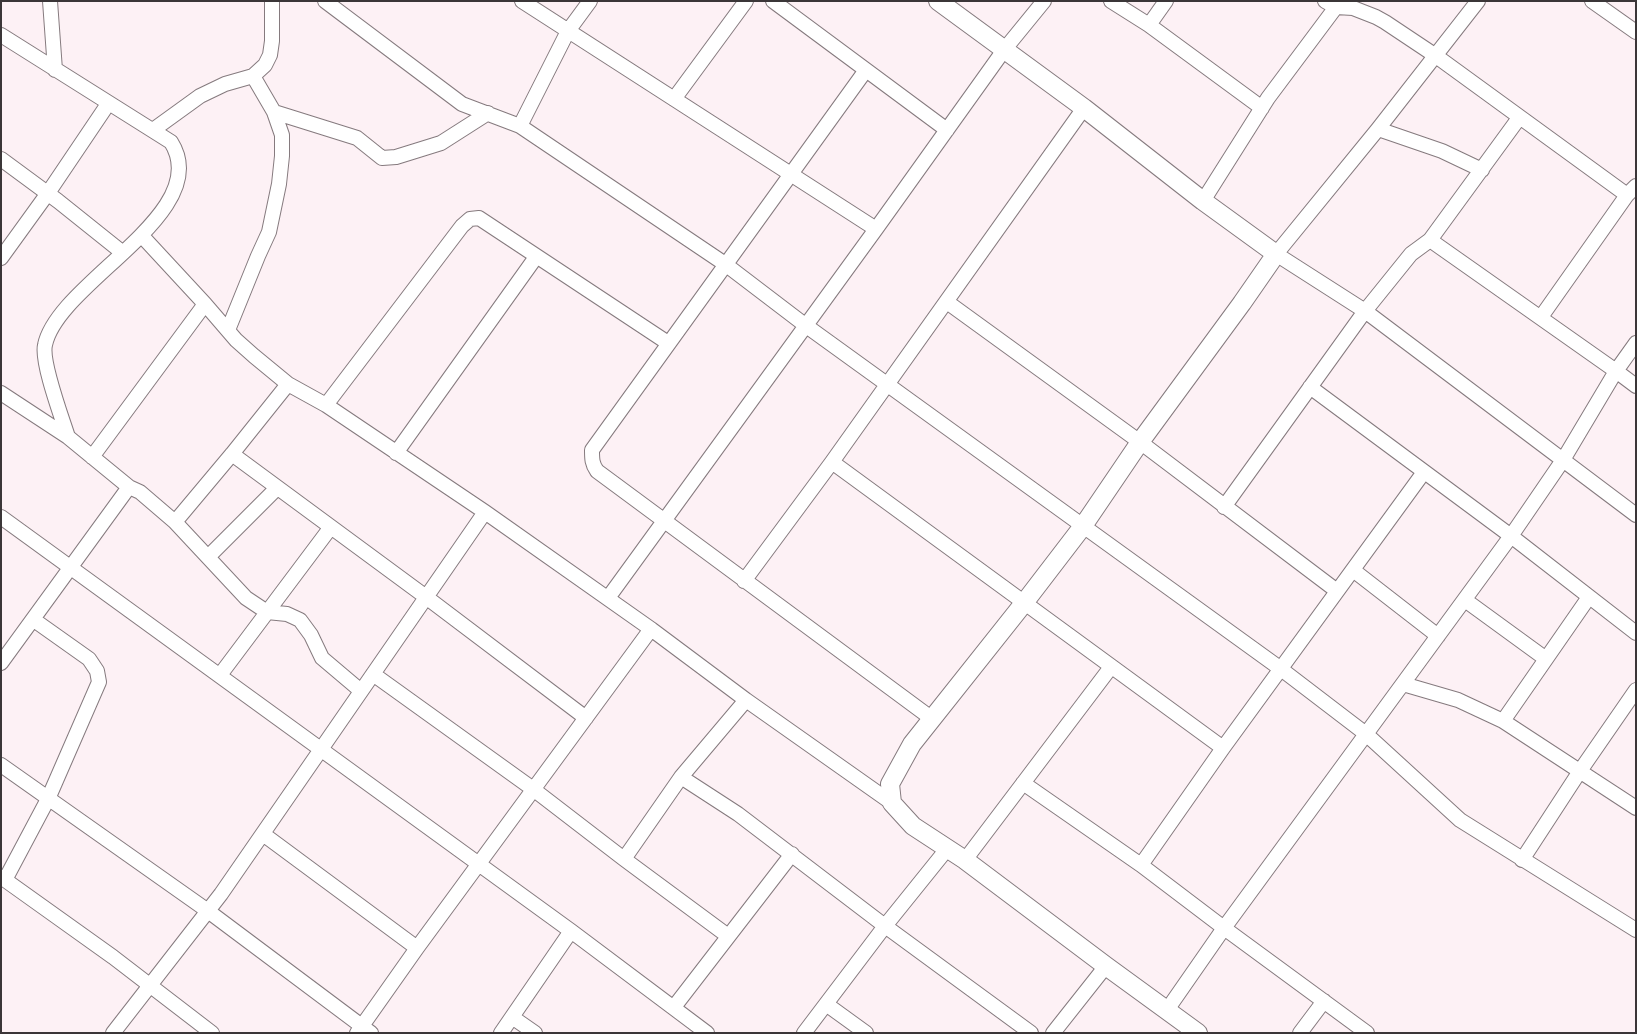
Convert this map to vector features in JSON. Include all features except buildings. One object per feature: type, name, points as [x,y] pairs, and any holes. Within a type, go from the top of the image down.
[{"type":"street","points":[[50,1],[55,70]]},
{"type":"street","points":[[153,130],[200,96],[225,84],[254,76],[265,65],[270,55],[272,41],[272,1]]},
{"type":"street","points":[[325,1],[462,104],[520,126],[725,264],[804,325],[1281,669],[1366,734],[1460,820],[1636,930]]},
{"type":"street","points":[[522,1],[876,229]]},
{"type":"street","points":[[520,126],[568,31],[590,1]]},
{"type":"street","points":[[674,99],[746,1]]},
{"type":"street","points":[[773,1],[948,130]]},
{"type":"street","points":[[938,1],[1084,108],[1203,201],[1276,254],[1365,311],[1636,515]]},
{"type":"street","points":[[608,598],[1004,50],[1044,1]]},
{"type":"street","points":[[1111,1],[1149,25],[1262,108]]},
{"type":"street","points":[[1149,25],[1166,1]]},
{"type":"street","points":[[892,803],[890,784],[912,744],[1024,603],[1082,526],[1140,442],[1276,254],[1378,129],[1478,1]]},
{"type":"street","points":[[1592,1],[1636,32]]},
{"type":"street","points":[[1203,201],[1331,4],[1353,8],[1376,17],[1436,56],[1520,118],[1631,191],[1541,317]]},
{"type":"street","points":[[1,35],[171,142],[178,154],[178,178],[171,198],[142,236],[89,284],[48,333],[44,348],[50,380],[68,437]]},
{"type":"street","points":[[866,70],[592,450],[592,457],[593,465],[597,471],[931,718]]},
{"type":"street","points":[[228,330],[258,256],[270,232],[282,156],[282,135],[274,112],[254,76]]},
{"type":"street","points":[[1,258],[48,193],[108,104]]},
{"type":"street","points":[[744,581],[832,462],[1084,108]]},
{"type":"street","points":[[274,112],[357,138],[382,158],[396,157],[441,143],[488,113]]},
{"type":"street","points":[[1224,506],[1365,311],[1411,254],[1430,240],[1520,118]]},
{"type":"street","points":[[1378,129],[1442,151],[1482,170]]},
{"type":"street","points":[[1,159],[48,193],[123,253]]},
{"type":"street","points":[[326,406],[462,226],[470,219],[479,218],[668,343]]},
{"type":"street","points":[[142,236],[228,330],[254,356],[288,384],[326,406],[485,512],[608,598],[746,700],[892,803],[913,826],[964,860],[1194,1032]]},
{"type":"street","points":[[1430,240],[1636,386]]},
{"type":"street","points":[[396,453],[536,257]]},
{"type":"street","points":[[947,302],[1140,442],[1337,591]]},
{"type":"street","points":[[92,457],[205,304]]},
{"type":"street","points":[[1167,1010],[1224,928],[1511,536],[1563,460],[1616,371],[1636,343]]},
{"type":"street","points":[[175,522],[288,384]]},
{"type":"street","points":[[1310,387],[1511,536],[1636,632]]},
{"type":"street","points":[[1,393],[68,437],[129,487],[140,492],[175,522],[246,598],[268,612],[287,614],[300,620],[312,635],[322,658],[361,691]]},
{"type":"street","points":[[232,454],[586,718]]},
{"type":"street","points":[[832,462],[1223,748]]},
{"type":"street","points":[[1141,865],[1223,748],[1424,472]]},
{"type":"street","points":[[1,663],[6,646],[34,620],[129,487]]},
{"type":"street","points":[[208,556],[277,488]]},
{"type":"street","points":[[113,1033],[208,911],[263,834],[485,512]]},
{"type":"street","points":[[1,517],[322,749],[707,1033]]},
{"type":"street","points":[[220,675],[331,527]]},
{"type":"street","points":[[1353,570],[1438,636]]},
{"type":"street","points":[[1503,722],[1589,596]]},
{"type":"street","points":[[1465,600],[1546,659]]},
{"type":"street","points":[[34,620],[90,659],[97,670],[99,682],[48,798],[3,879],[212,1033]]},
{"type":"street","points":[[1,765],[208,911],[363,1030],[417,948],[651,629]]},
{"type":"street","points":[[964,860],[1111,667]]},
{"type":"street","points":[[373,674],[534,789],[728,936]]},
{"type":"street","points":[[1403,684],[1458,700],[1503,722],[1636,808]]},
{"type":"street","points":[[1522,860],[1636,690]]},
{"type":"street","points":[[624,859],[681,777],[746,700]]},
{"type":"street","points":[[681,777],[738,814],[885,926],[1031,1033]]},
{"type":"street","points":[[1023,782],[1141,865],[1367,1033]]},
{"type":"street","points":[[263,834],[417,948]]},
{"type":"street","points":[[804,1033],[885,926],[947,849]]},
{"type":"street","points":[[674,1007],[792,854]]},
{"type":"street","points":[[500,1033],[571,931]]},
{"type":"street","points":[[1053,1033],[1106,966]]},
{"type":"street","points":[[1300,1033],[1324,1001]]},
{"type":"street","points":[[826,1004],[866,1033]]},
{"type":"street","points":[[512,1017],[535,1033]]}]
